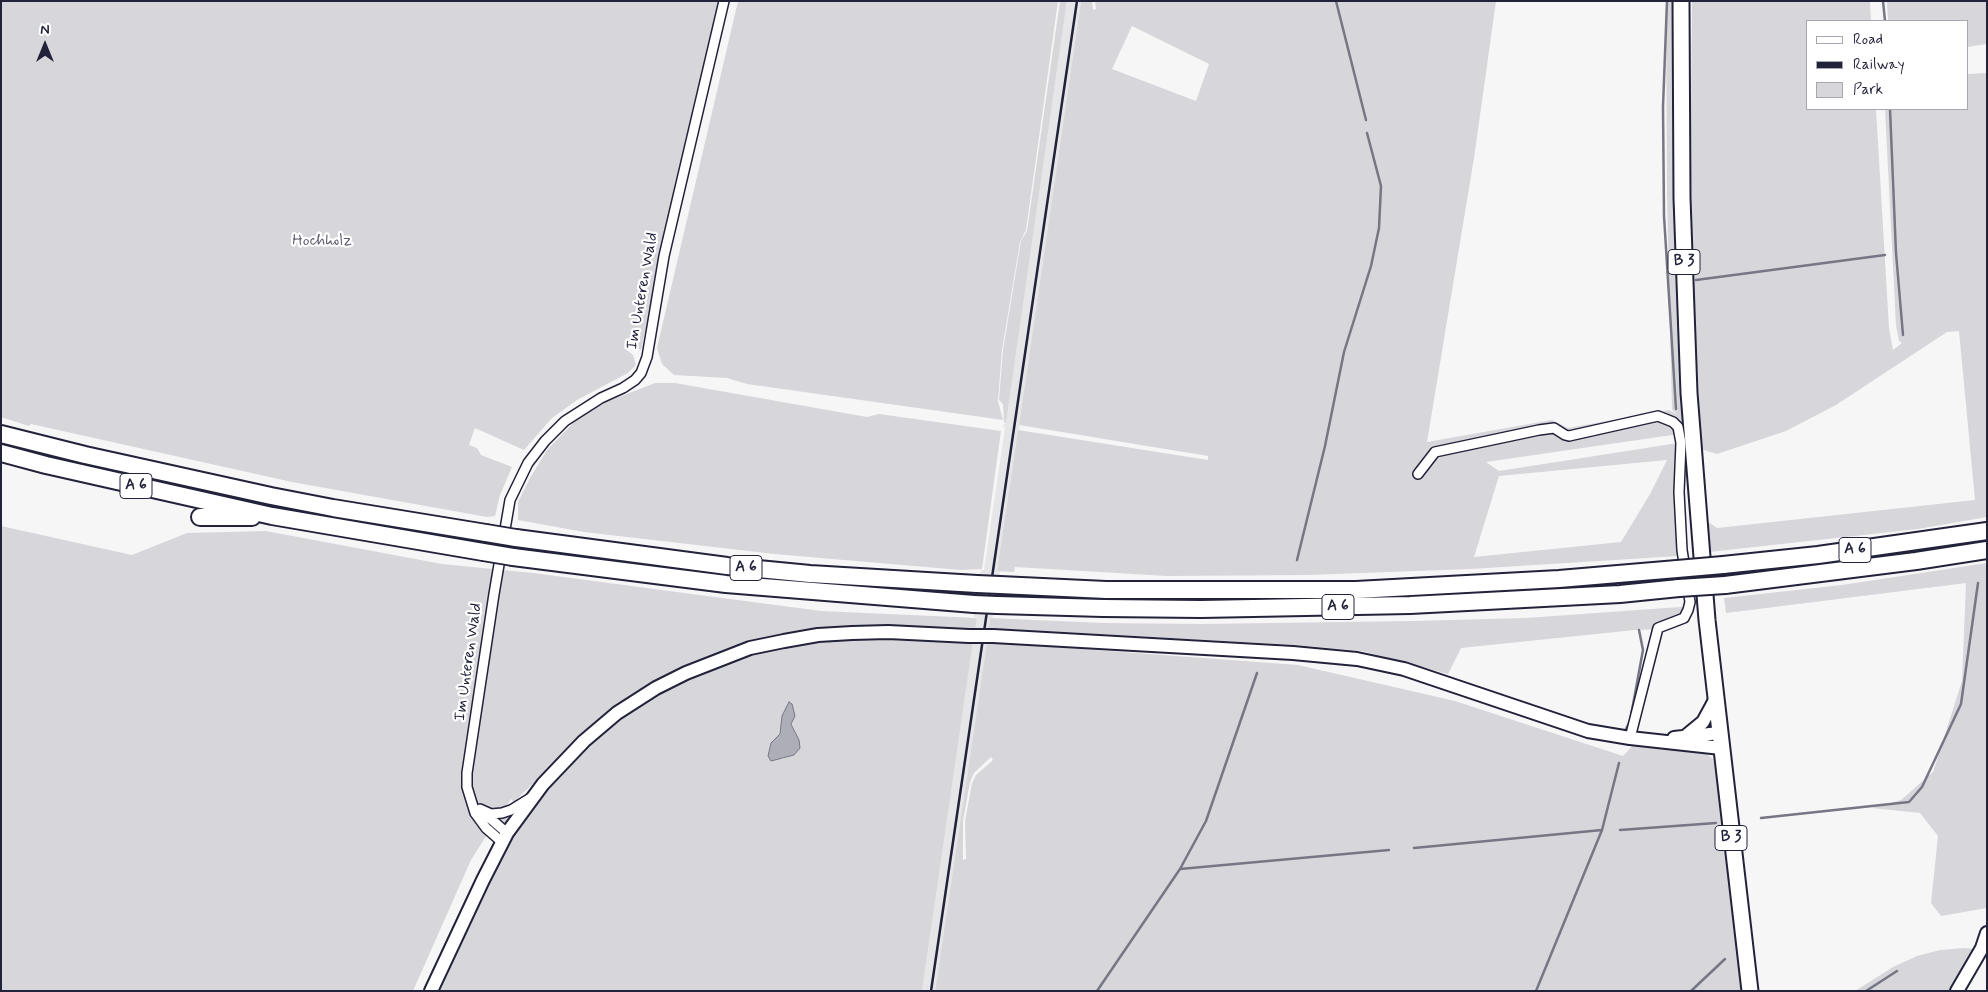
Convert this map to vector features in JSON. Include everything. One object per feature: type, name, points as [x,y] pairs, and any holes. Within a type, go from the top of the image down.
[{"type":"highway","points":[[1,427],[30,442]]},
{"type":"highway","name":"A 6","points":[[1,434],[270,496],[516,538],[728,566],[977,584],[1106,590],[1356,590],[1559,580],[1677,570],[1875,548],[1987,531]]},
{"type":"highway","name":"A 6","points":[[1,453],[272,516],[513,557],[726,584],[974,604],[1201,609],[1401,606],[1610,594],[1725,585],[1916,561],[1987,550]]},
{"type":"highway","points":[[200,517],[272,516]]},
{"type":"main road","name":"B 3","points":[[1681,1],[1682,198],[1689,393],[1698,522],[1720,741],[1750,991]]},
{"type":"main road","points":[[431,991],[505,837],[532,797],[584,741],[618,713],[656,688],[750,648],[818,635],[888,632],[1293,653],[1357,659],[1404,669],[1588,731],[1649,740],[1720,741]]},
{"type":"main road","points":[[1686,736],[1703,722],[1716,700]]},
{"type":"main road","points":[[1649,740],[1686,736],[1720,741]]},
{"type":"main road","points":[[1957,991],[1982,948],[1987,933]]},
{"type":"street","name":"Im Unteren Wald","points":[[505,837],[486,828],[475,813],[467,787],[467,773],[510,500],[528,463],[545,441],[565,421],[582,409],[629,384],[641,373],[648,356],[664,256],[724,1]]},
{"type":"street","points":[[1418,474],[1435,452],[1539,430],[1554,428],[1569,436],[1658,416],[1673,422],[1678,427],[1681,443],[1679,492],[1682,550],[1690,602],[1684,618],[1658,628],[1630,738]]},
{"type":"street","points":[[480,809],[491,814],[502,813],[511,810],[532,797]]},
{"type":"street","name":"Im Unteren Wald","points":[[471,798],[505,837]]},
{"type":"shaded area","points":[[1067,1],[1081,1],[1020,428],[1018,430],[997,571],[1000,571],[997,592],[993,617],[990,618],[989,630],[991,636],[990,642],[987,643],[935,991],[922,991],[973,642],[970,640],[972,630],[975,630],[977,617],[974,617],[974,614],[981,570],[984,570],[1005,428],[1003,425],[1006,423]]},
{"type":"shaded area","points":[[789,702],[792,704],[795,716],[791,724],[799,740],[800,748],[794,755],[771,761],[768,756],[771,743],[780,734],[782,716]]},
{"type":"green space","name":"Hochholz","points":[[1,1],[719,1],[641,350],[626,343],[624,348],[633,355],[636,365],[628,373],[577,400],[552,418],[524,450],[475,428],[469,445],[477,448],[481,455],[512,467],[500,495],[495,516],[487,517],[292,482],[31,424],[29,426],[1,417]]},
{"type":"green space","points":[[738,1],[1058,1],[1026,230],[1020,242],[1002,350],[998,401],[1003,420],[747,384],[727,378],[674,375],[662,364],[657,348]]},
{"type":"green space","points":[[1060,1],[1067,1],[1006,423],[1004,422],[1003,404],[999,400],[1003,350],[1021,241],[1027,231]]},
{"type":"green space","points":[[1081,1],[1092,1],[1093,10],[1096,9],[1095,1],[1496,1],[1474,158],[1427,442],[1552,420],[1568,428],[1669,410],[1678,415],[1672,410],[1667,193],[1666,1],[1675,1],[1675,209],[1683,419],[1686,433],[1486,462],[1499,471],[1678,443],[1678,461],[1674,469],[1679,556],[1471,569],[1308,575],[1167,576],[1015,567],[1014,572],[997,571],[1018,430],[1208,460],[1208,456],[1019,425]],"holes":[[[1132,26],[1209,64],[1196,101],[1112,69]],[[1667,460],[1650,494],[1621,542],[1474,557],[1499,476]]]},
{"type":"green space","points":[[1692,1],[1870,1],[1871,20],[1806,20],[1806,110],[1876,110],[1889,328],[1893,350],[1902,343],[1899,341],[1896,326],[1885,110],[1968,110],[1968,74],[1987,73],[1987,517],[1918,529],[1709,552],[1707,521],[1717,528],[1975,500],[1959,331],[1947,332],[1836,405],[1786,431],[1717,454],[1697,448],[1694,393],[1694,284],[1690,227]]},
{"type":"green space","points":[[1887,1],[1987,1],[1987,44],[1968,47],[1968,20],[1888,20]]},
{"type":"green space","points":[[655,383],[675,383],[867,417],[879,414],[1001,431],[982,569],[961,570],[774,554],[584,532],[518,520],[518,502],[530,478],[547,450],[578,418],[609,401]]},
{"type":"green space","points":[[1,526],[132,555],[187,533],[266,531],[442,564],[533,573],[821,611],[977,618],[975,630],[959,629],[749,644],[583,735],[514,802],[511,799],[499,817],[508,818],[505,824],[498,819],[493,826],[498,833],[490,830],[471,860],[413,991],[1,991]]},
{"type":"green space","points":[[1987,563],[1987,908],[1941,916],[1931,903],[1938,836],[1920,813],[1872,808],[1901,800],[1933,772],[1962,681],[1966,583],[1726,613],[1724,598],[1842,585]]},
{"type":"green space","points":[[1694,606],[1689,622],[1661,629],[1461,648],[1448,674],[1362,651],[1295,645],[1007,629],[1006,631],[988,630],[990,618],[1103,623],[1202,624],[1412,621],[1526,618]]},
{"type":"green space","points":[[853,638],[973,642],[922,991],[439,991],[501,861],[498,859],[559,770],[620,717],[658,692],[688,677],[752,653],[818,640]],"holes":[[[786,710],[799,740],[800,748],[794,755],[782,759],[769,750],[771,743],[780,734],[782,716]]]},
{"type":"green space","points":[[987,642],[1298,665],[1455,701],[1623,756],[1634,744],[1704,752],[1713,759],[1741,991],[935,991]],"holes":[[[991,757],[993,760],[976,775],[972,783],[965,821],[966,859],[963,860],[963,821],[970,782],[974,773]]]},
{"type":"green space","points":[[1975,949],[1951,991],[1855,991],[1893,967],[1917,956],[1940,950]]},
{"type":"waterway","points":[[1336,1],[1366,120]]},
{"type":"waterway","points":[[1667,1],[1663,107],[1664,216],[1676,409]]},
{"type":"waterway","points":[[1883,1],[1885,20]]},
{"type":"waterway","points":[[1890,110],[1896,253],[1903,335]]},
{"type":"waterway","points":[[1297,560],[1325,446],[1344,352],[1371,266],[1379,228],[1381,186],[1367,133]]},
{"type":"waterway","points":[[1696,280],[1885,255]]},
{"type":"waterway","points":[[1761,818],[1909,802],[1922,787],[1961,704],[1978,583]]},
{"type":"waterway","points":[[1626,729],[1630,721],[1643,650],[1639,630]]},
{"type":"waterway","points":[[1097,991],[1180,869],[1206,821],[1257,673]]},
{"type":"waterway","points":[[1536,991],[1602,830],[1619,763]]},
{"type":"waterway","points":[[1620,830],[1716,823]]},
{"type":"waterway","points":[[1414,848],[1602,830]]},
{"type":"waterway","points":[[1180,869],[1389,850]]},
{"type":"waterway","points":[[1691,991],[1725,959]]},
{"type":"waterway","points":[[1866,991],[1897,971]]},
{"type":"railway","points":[[931,991],[1077,1]]}]
